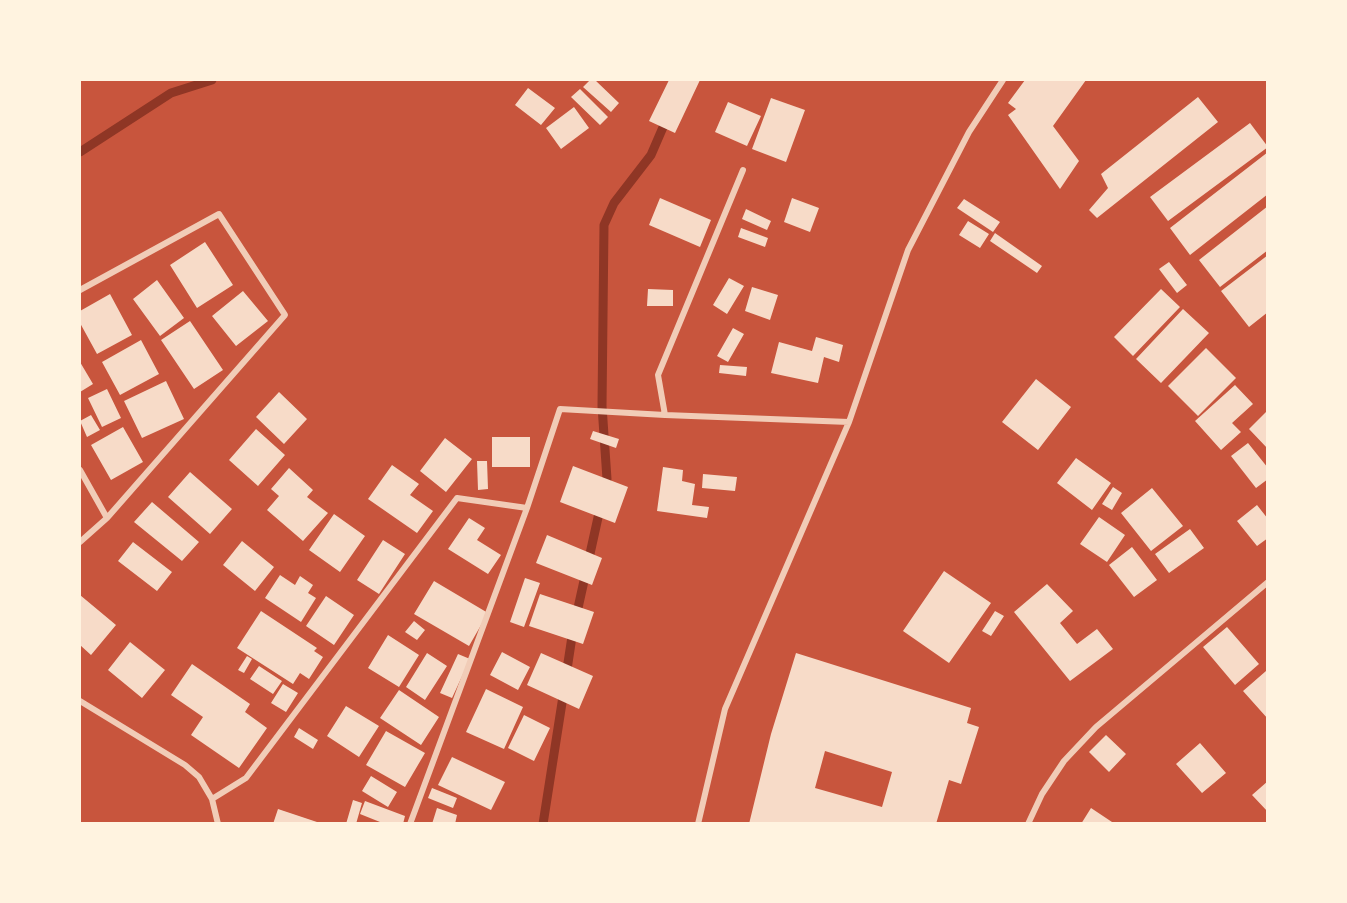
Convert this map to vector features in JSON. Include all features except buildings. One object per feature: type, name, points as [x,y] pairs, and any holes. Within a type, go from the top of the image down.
[{"type":"street","points":[[698,824],[725,709],[849,422],[908,250],[969,132],[1003,80]]},
{"type":"street","points":[[665,415],[658,375],[743,170]]},
{"type":"street","points":[[80,290],[219,214],[285,315],[107,518],[80,542]]},
{"type":"street","points":[[410,824],[527,508],[560,409],[849,422]]},
{"type":"street","points":[[80,470],[107,518]]},
{"type":"street","points":[[212,799],[246,778],[457,498],[527,508]]},
{"type":"street","points":[[1028,824],[1041,795],[1064,761],[1096,728],[1268,582]]},
{"type":"street","points":[[80,700],[185,765],[199,777],[212,799],[218,824]]},
{"type":"waterway","points":[[80,152],[171,93],[212,80]]},
{"type":"waterway","points":[[604,491],[607,479],[602,406],[604,225],[614,203],[651,155],[667,118]]},
{"type":"waterway","points":[[576,617],[601,504]]},
{"type":"waterway","points":[[566,676],[573,630]]},
{"type":"waterway","points":[[543,824],[564,690]]}]
